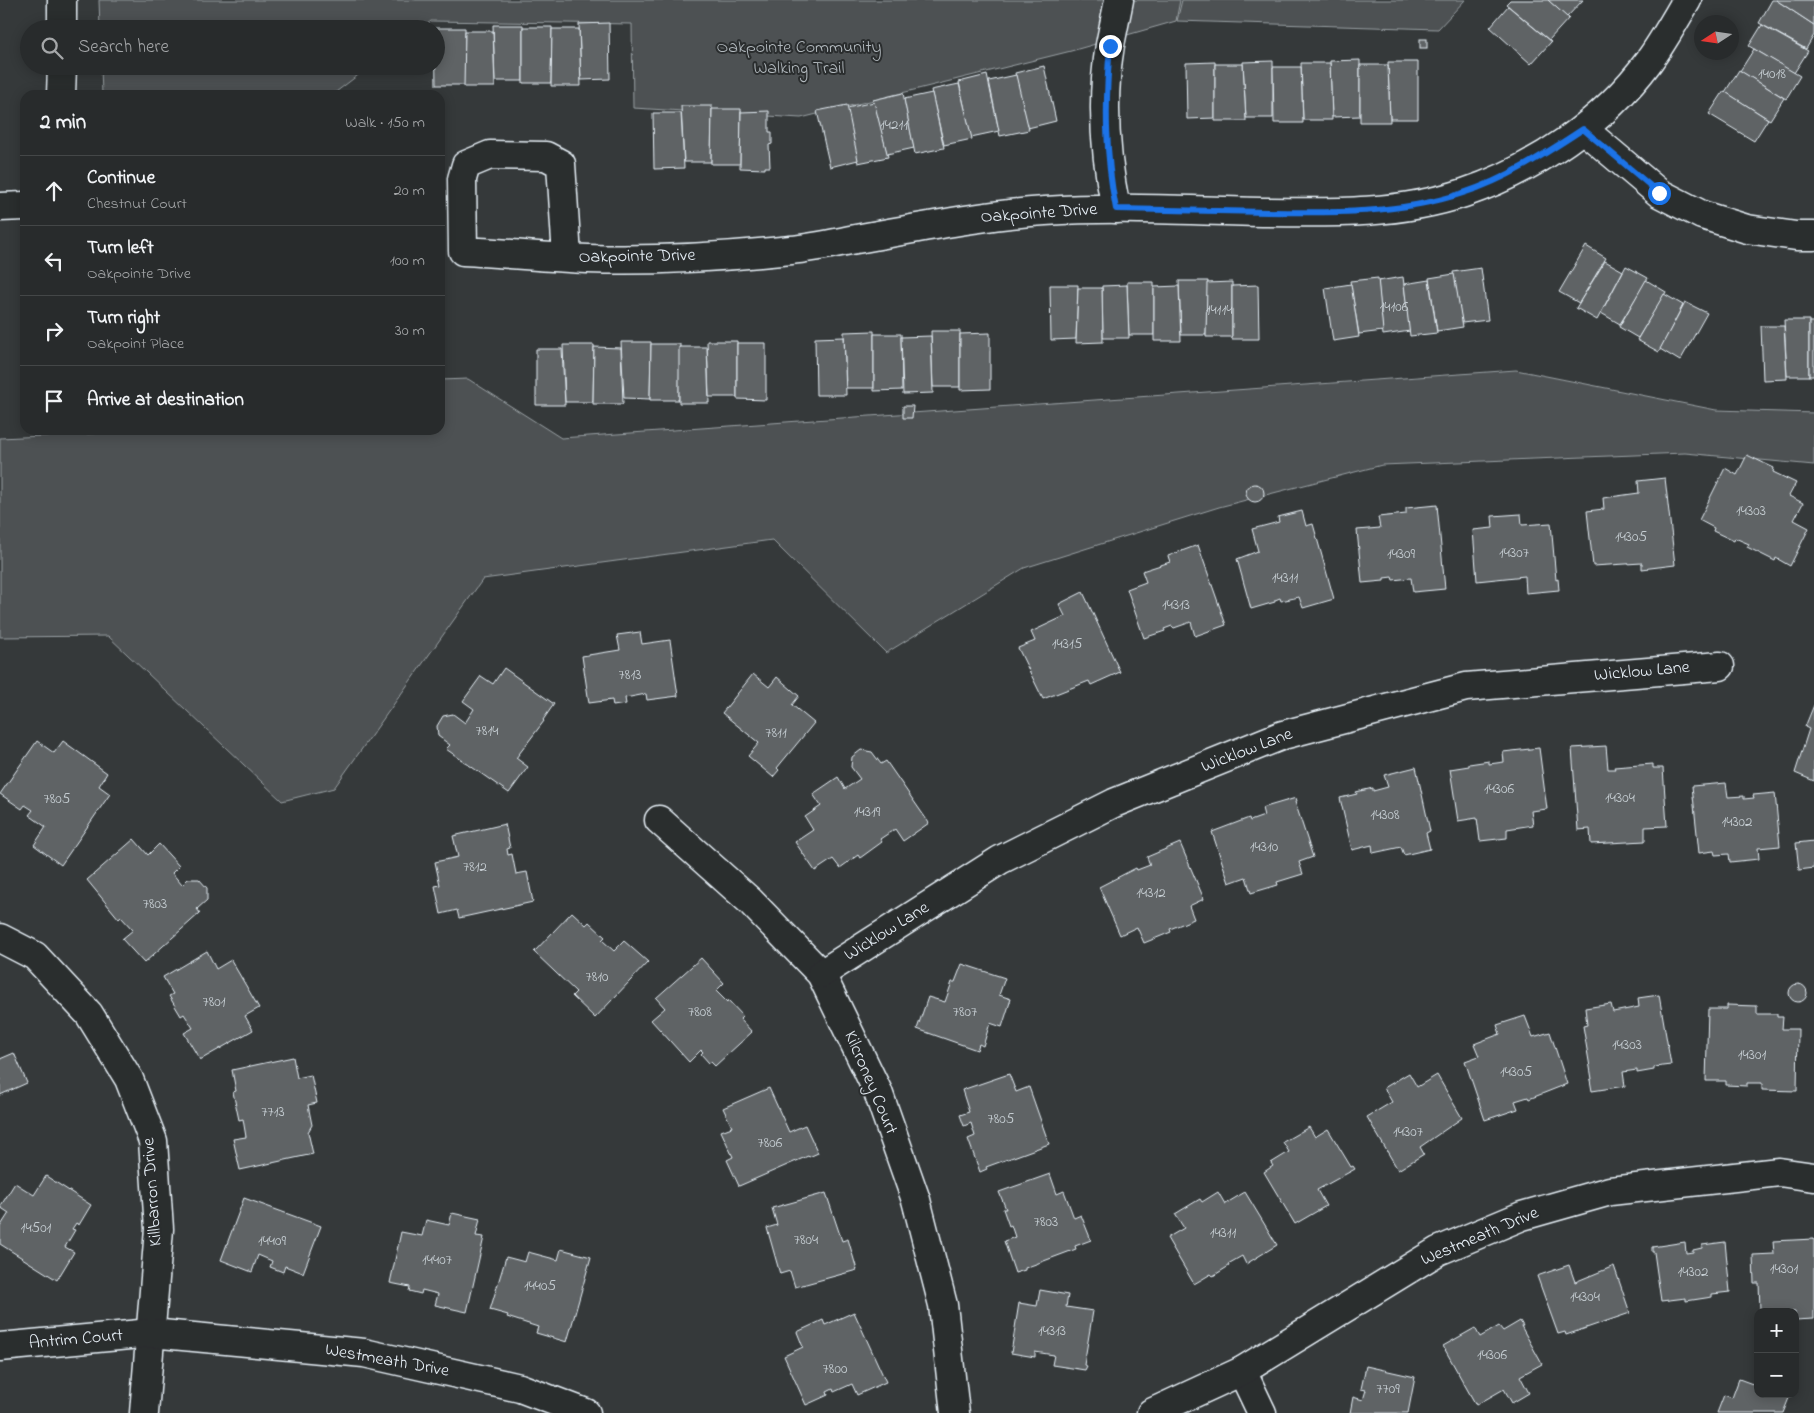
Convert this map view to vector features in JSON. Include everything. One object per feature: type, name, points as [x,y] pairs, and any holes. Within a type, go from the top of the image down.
[{"type":"street","points":[[62,0],[62,20]]},
{"type":"street","points":[[1116,209],[1109,174],[1106,92],[1110,46],[1119,0]]},
{"type":"street","name":"Oakpointe Drive","points":[[567,257],[561,164],[546,156],[490,156],[466,165],[462,179],[463,251],[567,257],[677,258],[794,250],[993,215],[1047,210],[1116,209],[1306,213],[1373,211],[1423,204],[1490,183],[1523,167],[1583,129],[1609,107],[1650,60],[1687,0]]},
{"type":"street","points":[[61,90],[62,75]]},
{"type":"street","points":[[1583,129],[1659,193],[1702,215],[1747,229],[1796,236],[1814,236]]},
{"type":"street","points":[[0,207],[20,206]]},
{"type":"street","name":"Wicklow Lane","points":[[821,974],[1000,860],[1114,803],[1283,735],[1466,686],[1720,666]]},
{"type":"street","name":"Kilcroney Court","points":[[659,820],[750,901],[821,974],[878,1092],[916,1200],[943,1306],[955,1413]]},
{"type":"street","name":"Killbarron Drive","points":[[0,938],[35,956],[89,1014],[129,1079],[154,1141],[159,1229],[144,1413]]},
{"type":"street","name":"Westmeath Drive","points":[[1151,1413],[1242,1372],[1438,1251],[1522,1216],[1610,1190],[1778,1172],[1814,1177]]},
{"type":"street","name":"Antrim Court","points":[[0,1347],[151,1333]]},
{"type":"street","name":"Westmeath Drive","points":[[151,1333],[364,1353],[520,1388],[586,1413]]},
{"type":"street","points":[[1242,1372],[1262,1413]]},
{"type":"green space","name":"Oakpointe Community Walking Trail","points":[[99,0],[1180,0],[1176,21],[1071,51],[801,118],[633,108],[632,24],[445,20],[100,20]]},
{"type":"green space","points":[[1182,0],[1465,0],[1438,29],[1177,21]]},
{"type":"green space","points":[[101,75],[358,75],[339,90],[102,90]]},
{"type":"green space","points":[[1516,370],[1716,410],[1814,413],[1814,465],[1685,453],[1382,465],[1219,507],[1024,568],[886,653],[772,540],[483,579],[334,788],[282,801],[108,636],[0,637],[0,438],[64,435],[445,435],[445,380],[468,379],[561,438]]},
{"type":"building","points":[[1510,0],[1548,0],[1569,18],[1549,40],[1506,4]]},
{"type":"building","points":[[1548,0],[1583,0],[1567,17]]},
{"type":"building","points":[[1772,0],[1776,0],[1814,25],[1814,35],[1806,49],[1759,23]]},
{"type":"building","points":[[1776,0],[1814,0],[1814,25]]},
{"type":"building","points":[[1508,6],[1551,42],[1531,64],[1490,27]]},
{"type":"building","points":[[609,23],[610,79],[581,80],[579,24]]},
{"type":"building","points":[[493,25],[523,25],[523,81],[495,81]]},
{"type":"building","points":[[1762,25],[1808,51],[1794,73],[1749,46]]},
{"type":"building","points":[[523,27],[552,27],[551,83],[523,83]]},
{"type":"building","points":[[445,28],[465,28],[465,85],[436,85],[436,75],[445,75]]},
{"type":"building","points":[[552,29],[579,29],[581,86],[551,86]]},
{"type":"building","points":[[465,31],[493,31],[495,87],[464,87]]},
{"type":"building","points":[[1420,39],[1427,39],[1427,48],[1420,48]]},
{"type":"building","points":[[1754,49],[1800,76],[1786,99],[1740,71]]},
{"type":"building","points":[[1360,60],[1360,116],[1332,117],[1330,61]]},
{"type":"building","points":[[1273,61],[1273,118],[1246,118],[1243,62]]},
{"type":"building","points":[[1215,62],[1215,118],[1187,119],[1186,63]]},
{"type":"building","points":[[1388,62],[1418,62],[1418,119],[1390,119]]},
{"type":"building","points":[[1301,63],[1330,63],[1332,120],[1303,120]]},
{"type":"building","points":[[1215,64],[1243,64],[1246,121],[1215,121]]},
{"type":"building","points":[[1360,65],[1388,65],[1390,122],[1360,122]]},
{"type":"building","points":[[1044,66],[1056,121],[1028,128],[1015,73]]},
{"type":"building","points":[[1273,67],[1301,67],[1303,123],[1274,123]]},
{"type":"building","points":[[1739,70],[1784,98],[1770,120],[1725,92]]},
{"type":"building","points":[[987,75],[999,131],[971,137],[959,82]]},
{"type":"building","points":[[1016,75],[1029,130],[1000,136],[989,81]]},
{"type":"building","points":[[959,84],[972,139],[944,145],[931,90]]},
{"type":"building","points":[[1724,91],[1768,119],[1754,141],[1709,114]]},
{"type":"building","points":[[903,93],[914,148],[887,154],[873,100]]},
{"type":"building","points":[[932,93],[944,148],[915,154],[904,99]]},
{"type":"building","points":[[874,102],[888,157],[858,163],[847,108]]},
{"type":"building","points":[[847,105],[858,160],[830,167],[817,111]]},
{"type":"building","points":[[681,106],[712,106],[711,162],[684,162]]},
{"type":"building","points":[[712,109],[741,109],[740,164],[711,164]]},
{"type":"building","points":[[769,111],[769,132],[772,132],[772,144],[769,145],[770,167],[765,167],[765,169],[740,168],[741,112]]},
{"type":"building","points":[[653,113],[681,113],[684,168],[654,169]]},
{"type":"building","points":[[1586,246],[1606,258],[1579,303],[1559,292]]},
{"type":"building","points":[[1605,261],[1623,271],[1597,320],[1576,308]]},
{"type":"building","points":[[1626,266],[1648,278],[1620,324],[1601,313]]},
{"type":"building","points":[[1481,268],[1488,320],[1462,323],[1453,272]]},
{"type":"building","points":[[1454,274],[1463,327],[1437,331],[1429,278]]},
{"type":"building","points":[[1403,277],[1410,331],[1383,335],[1378,281]]},
{"type":"building","points":[[1378,278],[1383,331],[1359,334],[1350,281]]},
{"type":"building","points":[[1429,280],[1437,333],[1410,336],[1404,284]]},
{"type":"building","points":[[1646,280],[1666,292],[1638,338],[1619,327]]},
{"type":"building","points":[[1179,281],[1208,281],[1206,335],[1181,335]]},
{"type":"building","points":[[1127,282],[1154,282],[1154,335],[1129,335]]},
{"type":"building","points":[[1232,282],[1232,337],[1206,337],[1207,283]]},
{"type":"building","points":[[1351,284],[1359,337],[1333,341],[1325,288]]},
{"type":"building","points":[[1050,285],[1078,285],[1076,339],[1051,340]]},
{"type":"building","points":[[1127,285],[1129,338],[1103,338],[1102,286]]},
{"type":"building","points":[[1258,285],[1259,339],[1232,339],[1232,286]]},
{"type":"building","points":[[1179,286],[1181,341],[1154,341],[1154,287]]},
{"type":"building","points":[[1078,288],[1102,288],[1103,342],[1076,343]]},
{"type":"building","points":[[1664,294],[1683,305],[1659,352],[1637,340]]},
{"type":"building","points":[[1685,302],[1707,313],[1680,361],[1660,349]]},
{"type":"building","points":[[1784,320],[1809,320],[1809,376],[1787,376]]},
{"type":"building","points":[[1809,322],[1814,322],[1814,376],[1809,376]]},
{"type":"building","points":[[1761,326],[1784,326],[1787,379],[1763,380]]},
{"type":"building","points":[[874,331],[874,388],[846,388],[844,332]]},
{"type":"building","points":[[931,331],[960,331],[960,387],[933,387]]},
{"type":"building","points":[[990,333],[990,389],[960,390],[960,334]]},
{"type":"building","points":[[874,334],[901,334],[902,390],[874,391]]},
{"type":"building","points":[[931,336],[933,393],[903,394],[901,337]]},
{"type":"building","points":[[844,337],[846,395],[816,395],[815,338]]},
{"type":"building","points":[[707,341],[737,341],[737,397],[709,397]]},
{"type":"building","points":[[621,342],[651,342],[650,399],[624,398]]},
{"type":"building","points":[[737,343],[766,343],[766,400],[737,399]]},
{"type":"building","points":[[651,344],[680,344],[679,400],[650,400]]},
{"type":"building","points":[[563,345],[594,345],[593,402],[565,402]]},
{"type":"building","points":[[594,347],[621,348],[623,404],[593,404]]},
{"type":"building","points":[[679,347],[707,347],[709,403],[679,403]]},
{"type":"building","points":[[536,349],[562,349],[565,405],[536,405]]},
{"type":"building","points":[[903,406],[913,406],[912,418],[903,418]]},
{"type":"building","points":[[1747,455],[1774,468],[1773,472],[1796,483],[1789,496],[1803,503],[1794,520],[1809,528],[1790,566],[1776,558],[1775,561],[1747,547],[1749,544],[1735,538],[1734,541],[1713,531],[1714,528],[1699,520],[1725,468],[1737,475]]},
{"type":"building","points":[[1665,478],[1675,565],[1642,569],[1642,563],[1593,566],[1587,511],[1604,509],[1603,498],[1639,493],[1638,481]]},
{"type":"building","points":[[1255,484],[1261,487],[1264,493],[1261,499],[1255,502],[1249,499],[1246,493],[1249,487]]},
{"type":"building","points":[[1437,505],[1445,589],[1413,592],[1411,578],[1393,580],[1392,577],[1384,578],[1384,581],[1362,583],[1357,530],[1380,528],[1378,517],[1406,514],[1406,508]]},
{"type":"building","points":[[1302,511],[1306,526],[1313,524],[1334,599],[1303,608],[1299,597],[1281,601],[1280,598],[1275,600],[1275,602],[1251,609],[1237,559],[1258,551],[1252,529],[1279,522],[1278,517]]},
{"type":"building","points":[[1521,514],[1522,525],[1551,523],[1556,580],[1558,579],[1559,590],[1526,593],[1525,576],[1477,581],[1473,530],[1493,528],[1492,516]]},
{"type":"building","points":[[1198,545],[1226,625],[1195,636],[1191,622],[1174,628],[1172,626],[1164,629],[1165,631],[1144,638],[1127,589],[1146,582],[1142,571],[1170,562],[1168,556]]},
{"type":"building","points":[[1083,592],[1120,672],[1091,685],[1089,681],[1043,699],[1018,648],[1035,641],[1031,632],[1065,616],[1059,604]]},
{"type":"building","points":[[640,632],[642,644],[670,640],[678,696],[647,700],[646,694],[625,698],[626,704],[613,706],[612,700],[589,703],[582,656],[620,650],[617,635]]},
{"type":"building","points":[[504,668],[554,704],[544,721],[516,758],[528,767],[509,793],[446,749],[450,745],[438,736],[437,726],[443,716],[453,714],[465,723],[474,709],[463,701],[481,676],[493,684]]},
{"type":"building","points":[[753,674],[769,687],[777,677],[799,696],[792,705],[814,723],[777,768],[779,770],[773,777],[748,756],[759,743],[722,713]]},
{"type":"building","points":[[1814,705],[1814,781],[1795,773],[1809,729],[1805,727]]},
{"type":"building","points":[[37,741],[54,753],[63,741],[107,773],[99,786],[110,794],[61,865],[34,845],[46,827],[29,815],[33,810],[25,805],[22,809],[0,794]]},
{"type":"building","points":[[1606,746],[1608,769],[1653,764],[1653,768],[1663,768],[1667,826],[1645,827],[1645,841],[1591,844],[1590,829],[1578,830],[1572,748]]},
{"type":"building","points":[[1539,748],[1547,809],[1531,811],[1533,825],[1507,829],[1507,838],[1480,841],[1477,818],[1458,821],[1450,769],[1489,761],[1489,764],[1504,762],[1503,752]]},
{"type":"building","points":[[861,750],[872,752],[881,764],[886,761],[929,823],[903,841],[895,829],[880,839],[882,842],[860,858],[858,855],[840,868],[833,859],[815,871],[795,842],[813,830],[805,817],[821,806],[813,794],[838,777],[845,789],[860,779],[851,767],[852,757]]},
{"type":"building","points":[[1416,767],[1430,831],[1426,833],[1430,849],[1404,855],[1401,847],[1373,853],[1372,845],[1352,850],[1340,798],[1373,788],[1373,791],[1388,787],[1384,775]]},
{"type":"building","points":[[1726,783],[1728,797],[1744,796],[1744,799],[1754,798],[1753,795],[1775,793],[1780,846],[1758,848],[1759,859],[1730,862],[1729,854],[1715,855],[1714,851],[1699,853],[1692,786]]},
{"type":"building","points":[[1296,798],[1297,801],[1295,802],[1313,857],[1299,862],[1303,874],[1277,882],[1278,885],[1251,893],[1246,877],[1229,883],[1212,832],[1249,818],[1250,821],[1264,816],[1262,808]]},
{"type":"building","points":[[505,824],[510,848],[507,849],[508,855],[512,854],[516,874],[527,872],[533,902],[459,918],[457,910],[441,914],[435,886],[440,885],[435,862],[458,857],[453,836]]},
{"type":"building","points":[[134,839],[148,855],[159,844],[179,866],[172,873],[182,885],[188,879],[199,879],[207,888],[207,900],[197,909],[200,913],[144,963],[122,939],[133,930],[121,917],[119,919],[87,880]]},
{"type":"building","points":[[1814,841],[1814,868],[1799,870],[1796,843]]},
{"type":"building","points":[[1180,843],[1204,899],[1189,906],[1194,919],[1170,929],[1171,932],[1144,943],[1137,927],[1120,935],[1099,887],[1136,868],[1137,870],[1150,865],[1147,857]]},
{"type":"building","points":[[572,912],[586,925],[589,922],[605,937],[602,940],[614,951],[624,941],[648,962],[595,1018],[572,996],[576,992],[534,952]]},
{"type":"building","points":[[207,951],[216,969],[231,960],[259,1008],[245,1016],[253,1030],[200,1060],[184,1033],[193,1028],[184,1014],[181,1016],[169,996],[173,994],[163,977]]},
{"type":"building","points":[[701,958],[724,983],[716,991],[727,1002],[728,1000],[743,1016],[740,1019],[752,1032],[715,1066],[711,1062],[709,1063],[701,1054],[703,1052],[701,1050],[689,1062],[651,1020],[665,1008],[656,998]]},
{"type":"building","points":[[962,964],[1005,978],[999,995],[1011,999],[1002,1027],[990,1023],[983,1046],[979,1044],[977,1050],[917,1029],[928,997],[945,1002],[952,982],[955,982]]},
{"type":"building","points":[[1794,984],[1802,984],[1807,989],[1805,1000],[1794,1002],[1789,997],[1789,989]]},
{"type":"building","points":[[1659,995],[1671,1065],[1654,1067],[1654,1070],[1637,1073],[1637,1070],[1623,1072],[1625,1086],[1592,1091],[1590,1080],[1592,1079],[1583,1026],[1587,1025],[1585,1008],[1611,1004],[1613,1012],[1639,1007],[1638,998]]},
{"type":"building","points":[[1727,1005],[1757,1006],[1757,1014],[1777,1014],[1777,1017],[1783,1017],[1782,1029],[1798,1029],[1797,1091],[1762,1090],[1762,1083],[1747,1083],[1747,1086],[1726,1085],[1726,1081],[1706,1081],[1708,1009],[1727,1009]]},
{"type":"building","points":[[1525,1016],[1533,1037],[1550,1032],[1567,1084],[1529,1099],[1528,1097],[1515,1101],[1518,1109],[1485,1120],[1465,1061],[1479,1056],[1474,1044],[1500,1034],[1497,1025]]},
{"type":"building","points":[[14,1053],[27,1083],[0,1095],[0,1059]]},
{"type":"building","points":[[293,1057],[297,1078],[311,1075],[317,1103],[308,1105],[312,1125],[308,1132],[313,1154],[240,1170],[233,1139],[246,1137],[243,1119],[239,1120],[233,1092],[236,1091],[232,1070]]},
{"type":"building","points":[[1409,1073],[1417,1087],[1437,1075],[1462,1118],[1420,1147],[1424,1154],[1398,1170],[1367,1117],[1392,1102],[1384,1088]]},
{"type":"building","points":[[1009,1074],[1016,1092],[1029,1087],[1049,1144],[986,1167],[987,1169],[980,1172],[968,1139],[975,1136],[971,1123],[964,1126],[960,1115],[969,1112],[962,1090]]},
{"type":"building","points":[[769,1088],[789,1132],[805,1125],[818,1153],[739,1186],[727,1160],[733,1157],[721,1131],[732,1127],[723,1108]]},
{"type":"building","points":[[1309,1127],[1315,1137],[1328,1129],[1351,1167],[1353,1166],[1355,1169],[1317,1190],[1326,1206],[1295,1224],[1264,1172],[1273,1166],[1271,1163],[1289,1152],[1283,1142]]},
{"type":"building","points":[[1050,1174],[1057,1194],[1064,1191],[1074,1218],[1081,1215],[1091,1240],[1075,1246],[1076,1249],[1015,1273],[1004,1241],[1015,1237],[1011,1225],[1009,1226],[1003,1209],[1006,1209],[999,1192]]},
{"type":"building","points":[[46,1176],[91,1205],[79,1225],[76,1223],[72,1229],[75,1230],[65,1247],[74,1252],[57,1280],[0,1244],[0,1227],[9,1213],[0,1207],[15,1183],[34,1195]]},
{"type":"building","points":[[1218,1192],[1225,1204],[1245,1192],[1277,1245],[1246,1264],[1242,1256],[1213,1276],[1211,1274],[1194,1284],[1167,1238],[1184,1228],[1175,1214],[1200,1199],[1202,1202]]},
{"type":"building","points":[[826,1193],[842,1241],[848,1239],[857,1270],[795,1287],[790,1271],[780,1274],[767,1228],[777,1225],[772,1208]]},
{"type":"building","points":[[244,1198],[321,1226],[303,1273],[285,1266],[283,1272],[270,1267],[272,1261],[258,1255],[252,1272],[221,1260]]},
{"type":"building","points":[[452,1213],[480,1219],[476,1236],[484,1237],[467,1312],[435,1305],[438,1294],[422,1290],[421,1294],[409,1291],[410,1287],[390,1283],[401,1232],[422,1236],[426,1220],[449,1225]]},
{"type":"building","points":[[1814,1239],[1814,1319],[1799,1320],[1799,1308],[1760,1308],[1759,1283],[1754,1283],[1753,1255],[1774,1254],[1773,1241]]},
{"type":"building","points":[[1685,1242],[1686,1253],[1702,1248],[1702,1245],[1725,1242],[1730,1292],[1712,1294],[1712,1297],[1686,1301],[1686,1298],[1661,1301],[1652,1247]]},
{"type":"building","points":[[561,1249],[591,1257],[567,1342],[536,1333],[538,1327],[490,1310],[506,1257],[525,1262],[528,1252],[558,1260]]},
{"type":"building","points":[[1569,1265],[1575,1282],[1614,1266],[1630,1313],[1566,1335],[1565,1332],[1558,1334],[1537,1276]]},
{"type":"building","points":[[1040,1290],[1068,1295],[1066,1307],[1093,1311],[1084,1365],[1087,1366],[1085,1370],[1052,1365],[1054,1355],[1035,1352],[1035,1357],[1011,1353],[1019,1303],[1037,1306]]},
{"type":"building","points":[[854,1312],[886,1382],[857,1395],[852,1384],[834,1392],[833,1389],[827,1392],[828,1395],[806,1405],[784,1356],[803,1347],[797,1332],[823,1320],[825,1325]]},
{"type":"building","points":[[1520,1321],[1542,1364],[1520,1376],[1529,1393],[1512,1403],[1504,1389],[1476,1405],[1443,1346],[1475,1328],[1480,1337],[1499,1326],[1503,1331]]},
{"type":"building","points":[[1366,1366],[1415,1377],[1408,1413],[1350,1413],[1353,1397],[1363,1400],[1366,1390],[1361,1389]]},
{"type":"building","points":[[1739,1379],[1754,1385],[1754,1398],[1789,1398],[1783,1413],[1717,1413],[1724,1395],[1732,1398]]},
{"type":"route","points":[[1110,46],[1106,116],[1109,174],[1116,209],[1306,213],[1373,211],[1423,204],[1490,183],[1546,154],[1583,129],[1659,193]]}]
